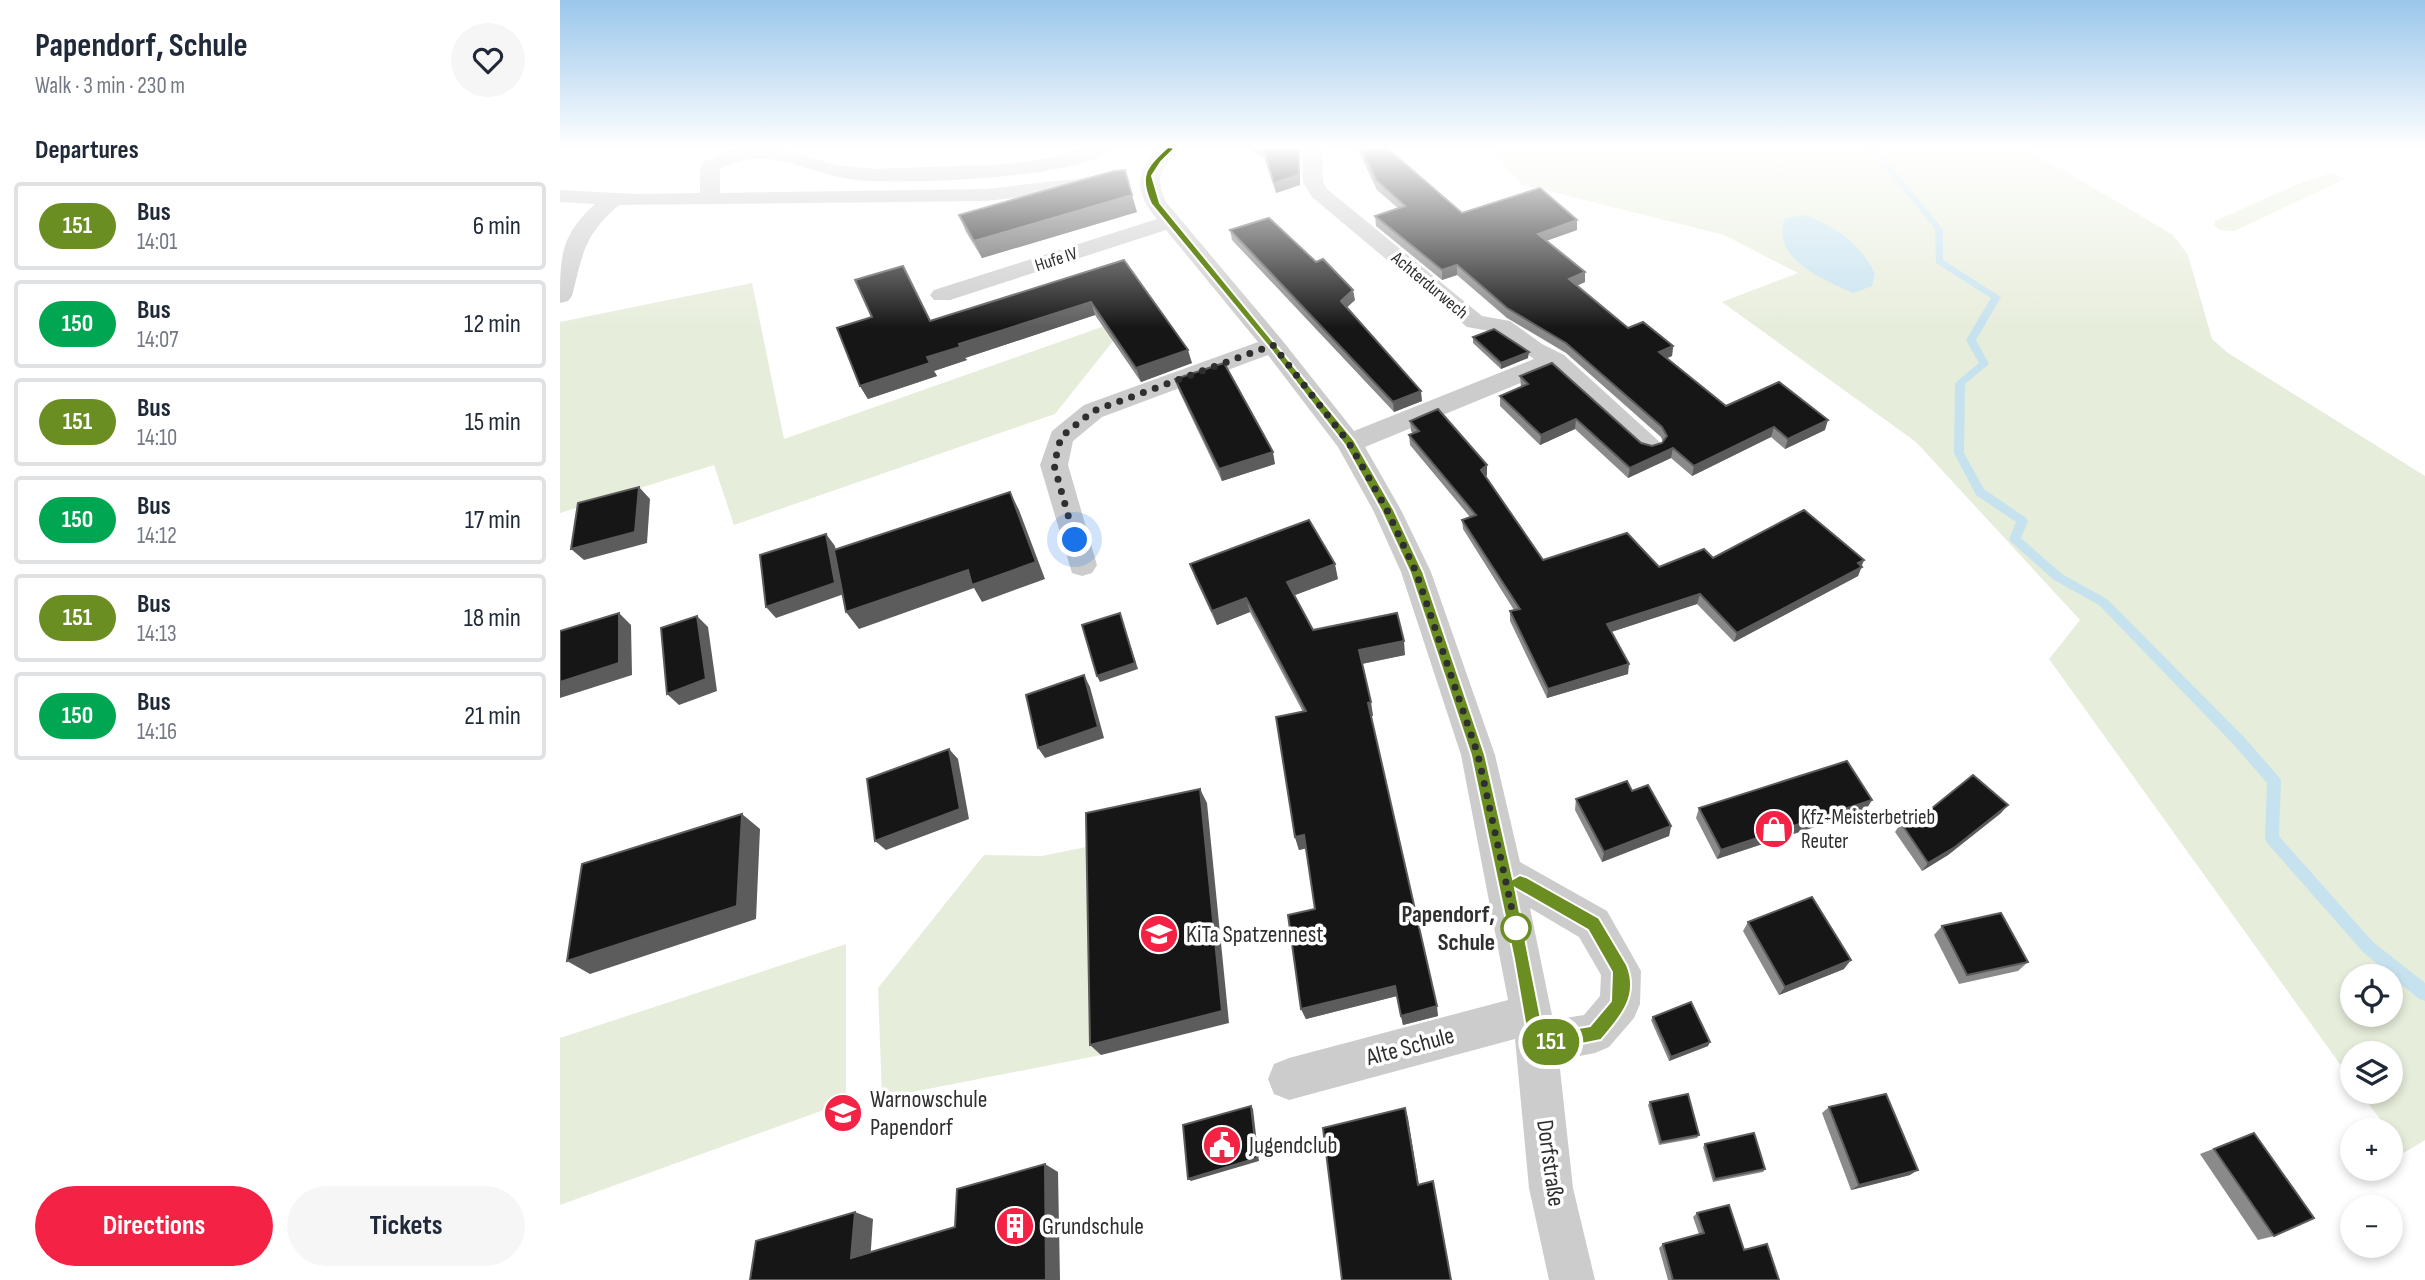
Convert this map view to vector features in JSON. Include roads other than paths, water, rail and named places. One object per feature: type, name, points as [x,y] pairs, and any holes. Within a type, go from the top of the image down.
[{"type":"street","points":[[560,296],[576,236],[588,220],[604,208]]},
{"type":"street","name":"Dorfstraße","points":[[1159,208],[1273,345],[1349,443],[1416,572],[1441,639],[1478,755],[1534,1029],[1551,1188],[1572,1280]]},
{"type":"street","name":"Achterdurwech","points":[[1337,208],[1475,322],[1502,326],[1533,349],[1555,360],[1650,445]]},
{"type":"street","name":"Hufe IV","points":[[942,295],[1170,222]]},
{"type":"street","points":[[1082,565],[1054,465],[1061,437],[1093,411],[1273,345]]},
{"type":"street","points":[[1349,443],[1555,360]]},
{"type":"street","points":[[1504,873],[1593,924],[1621,971],[1620,1004],[1595,1034],[1534,1029]]},
{"type":"street","name":"Alte Schule","points":[[1289,1079],[1534,1029]]},
{"type":"water","points":[[1806,215],[1829,226],[1854,244],[1875,273],[1872,286],[1853,293],[1814,274],[1792,256],[1785,245],[1782,232],[1785,218]]},
{"type":"waterway","points":[[1921,208],[1939,229],[1939,261],[1996,297],[1971,340],[1984,364],[1960,383],[1959,453],[1980,492],[2022,521],[2015,539],[2058,577],[2103,602],[2238,740],[2274,781],[2272,838],[2368,947],[2425,993]]},
{"type":"place","name":"Kfz-Meisterbetrieb Reuter","points":[[1774,829]]},
{"type":"place","name":"Papendorf, Schule","points":[[1516,928]]},
{"type":"place","name":"KiTa Spatzennest","points":[[1159,934]]},
{"type":"place","name":"Warnowschule Papendorf","points":[[843,1113]]},
{"type":"place","name":"Jugendclub","points":[[1222,1145]]},
{"type":"place","name":"Grundschule","points":[[1015,1226]]}]
